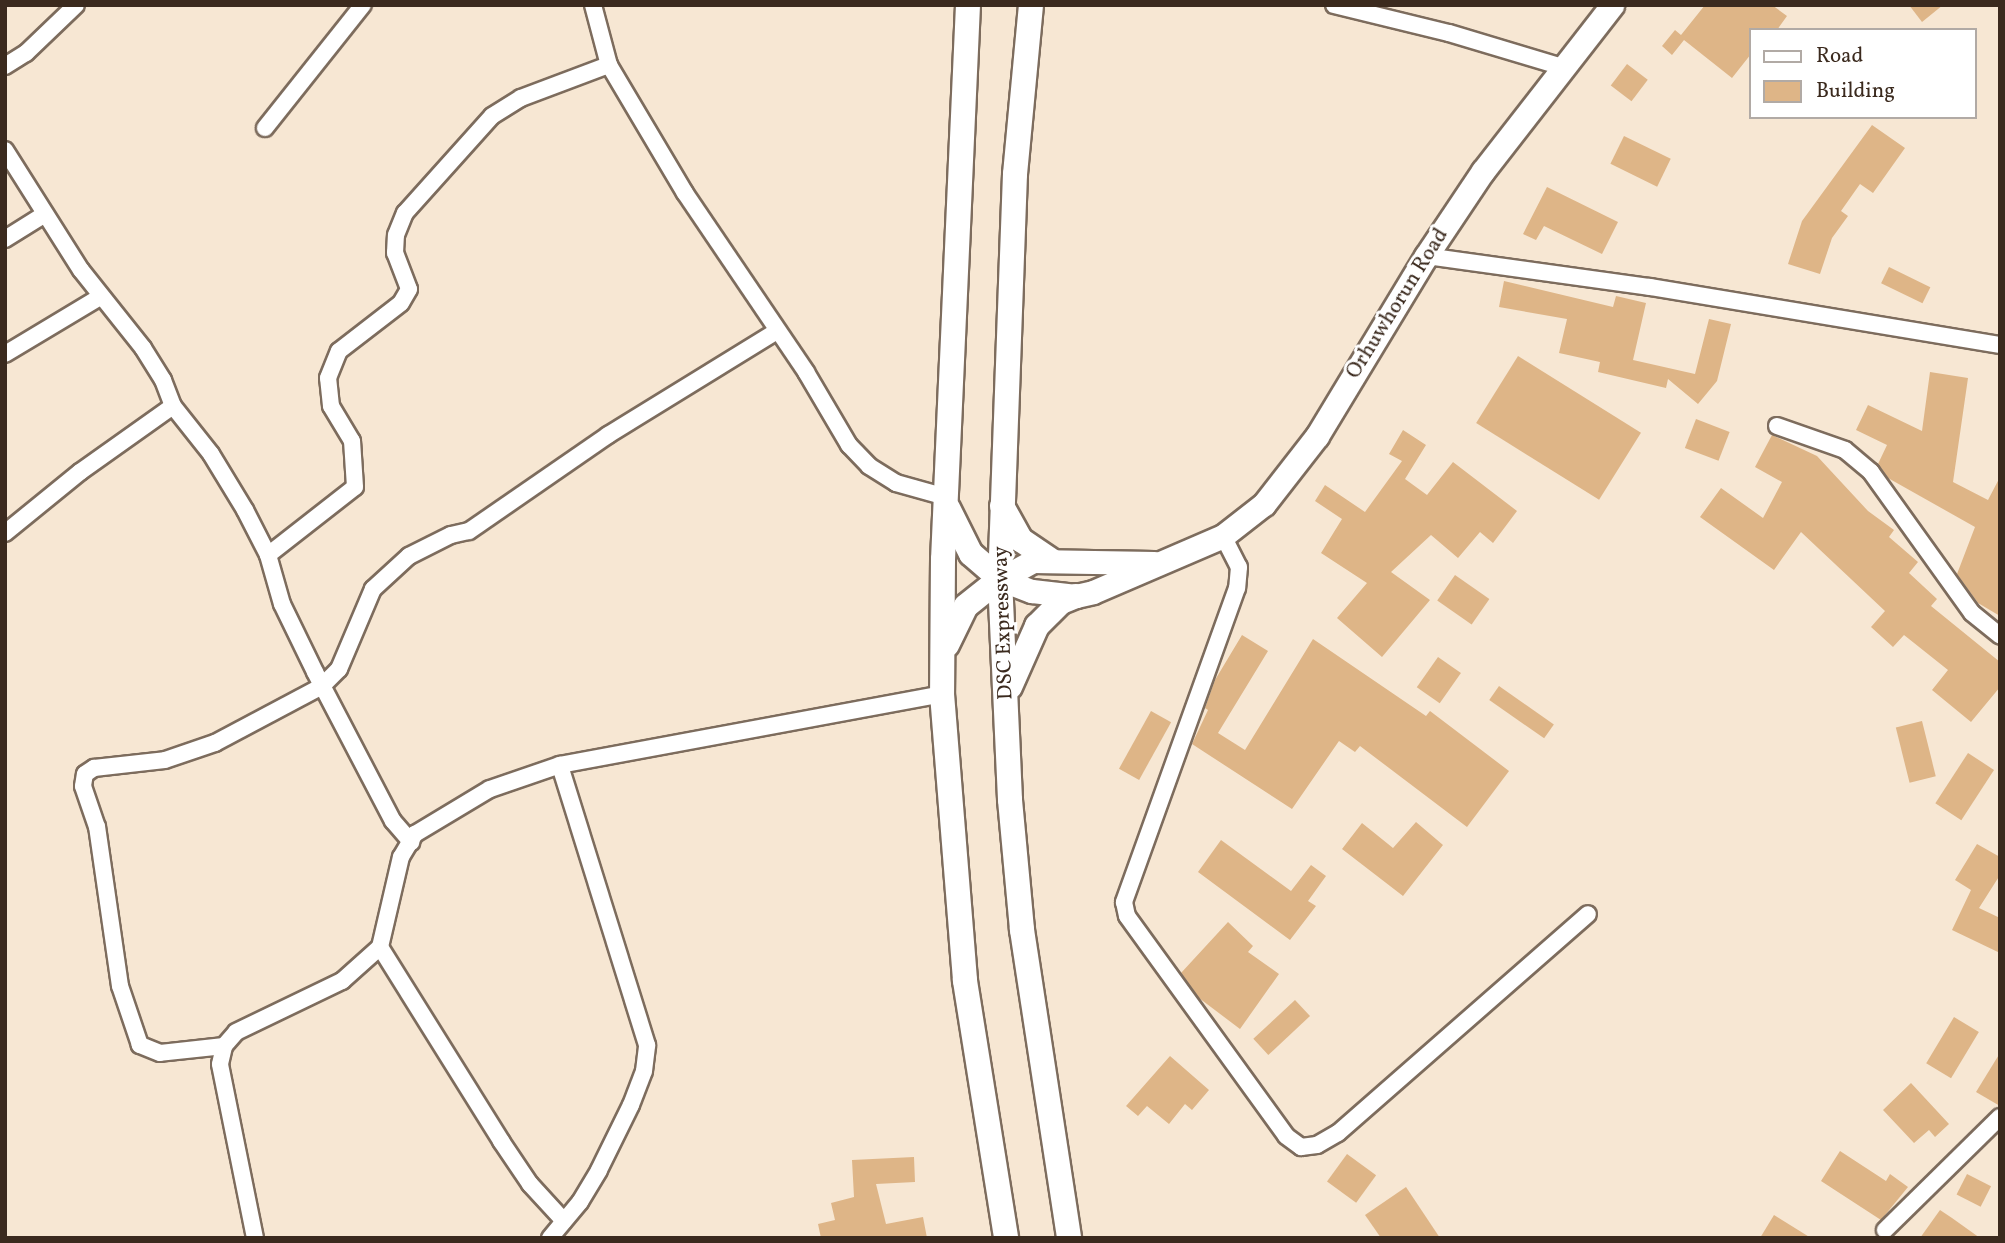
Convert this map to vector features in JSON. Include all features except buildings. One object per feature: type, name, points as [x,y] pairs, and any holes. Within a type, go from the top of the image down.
[{"type":"main road","points":[[968,5],[946,498],[942,694],[965,981],[1006,1238]]},
{"type":"main road","points":[[1022,5],[1024,49]]},
{"type":"main road","name":"DSC Expressway","points":[[1031,5],[1024,49],[1001,503],[1000,579],[1010,800],[1023,930],[1069,1238]]},
{"type":"main road","points":[[942,662],[966,606],[1000,579],[971,554],[950,517],[946,498]]},
{"type":"main road","points":[[1001,503],[1021,540],[1052,561]]},
{"type":"main road","points":[[1007,697],[1037,626],[1055,607],[1076,596]]},
{"type":"street","points":[[5,66],[26,53],[76,5]]},
{"type":"street","points":[[265,128],[363,5]]},
{"type":"street","points":[[593,5],[608,65],[685,193],[849,445],[870,466],[896,483],[946,498]]},
{"type":"street","points":[[1334,5],[1449,33],[1562,66]]},
{"type":"street","name":"Orhuwhorun Road","points":[[1076,596],[1114,584],[1154,563],[1223,536],[1264,504],[1289,476],[1426,256],[1562,66],[1612,5]]},
{"type":"street","points":[[268,555],[355,486],[352,441],[331,406],[328,378],[339,351],[401,303],[409,289],[395,253],[396,235],[405,213],[492,116],[521,98],[608,65]]},
{"type":"street","points":[[5,150],[100,297],[143,348],[163,380],[173,407],[211,454],[268,555],[282,604],[322,686],[393,821],[411,842]]},
{"type":"street","points":[[5,239],[45,214]]},
{"type":"street","points":[[1426,256],[1650,287],[2000,345]]},
{"type":"street","points":[[5,354],[100,297]]},
{"type":"street","points":[[224,1046],[160,1053],[140,1045],[120,986],[97,827],[83,786],[85,774],[94,768],[165,760],[215,744],[322,686],[338,669],[373,589],[409,556],[451,535],[469,531],[608,435],[777,331]]},
{"type":"street","points":[[5,533],[80,472],[173,407]]},
{"type":"street","points":[[1777,426],[1845,450],[1871,472],[1972,613],[2000,636]]},
{"type":"street","points":[[1223,536],[1239,567],[1237,587],[1124,902],[1127,916],[1286,1136],[1301,1147],[1317,1145],[1338,1133],[1588,914]]},
{"type":"street","points":[[1076,596],[1014,588],[1000,579],[1017,566],[1052,561],[1154,563]]},
{"type":"street","points":[[255,1238],[220,1064],[224,1046],[236,1032],[342,981],[380,947],[401,857],[411,842],[445,814],[490,789],[560,765],[942,694]]},
{"type":"street","points":[[550,1238],[593,1181],[631,1105],[644,1071],[647,1045],[560,765]]},
{"type":"street","points":[[380,947],[501,1141],[530,1184],[564,1221]]},
{"type":"street","points":[[1885,1230],[2000,1117]]}]
